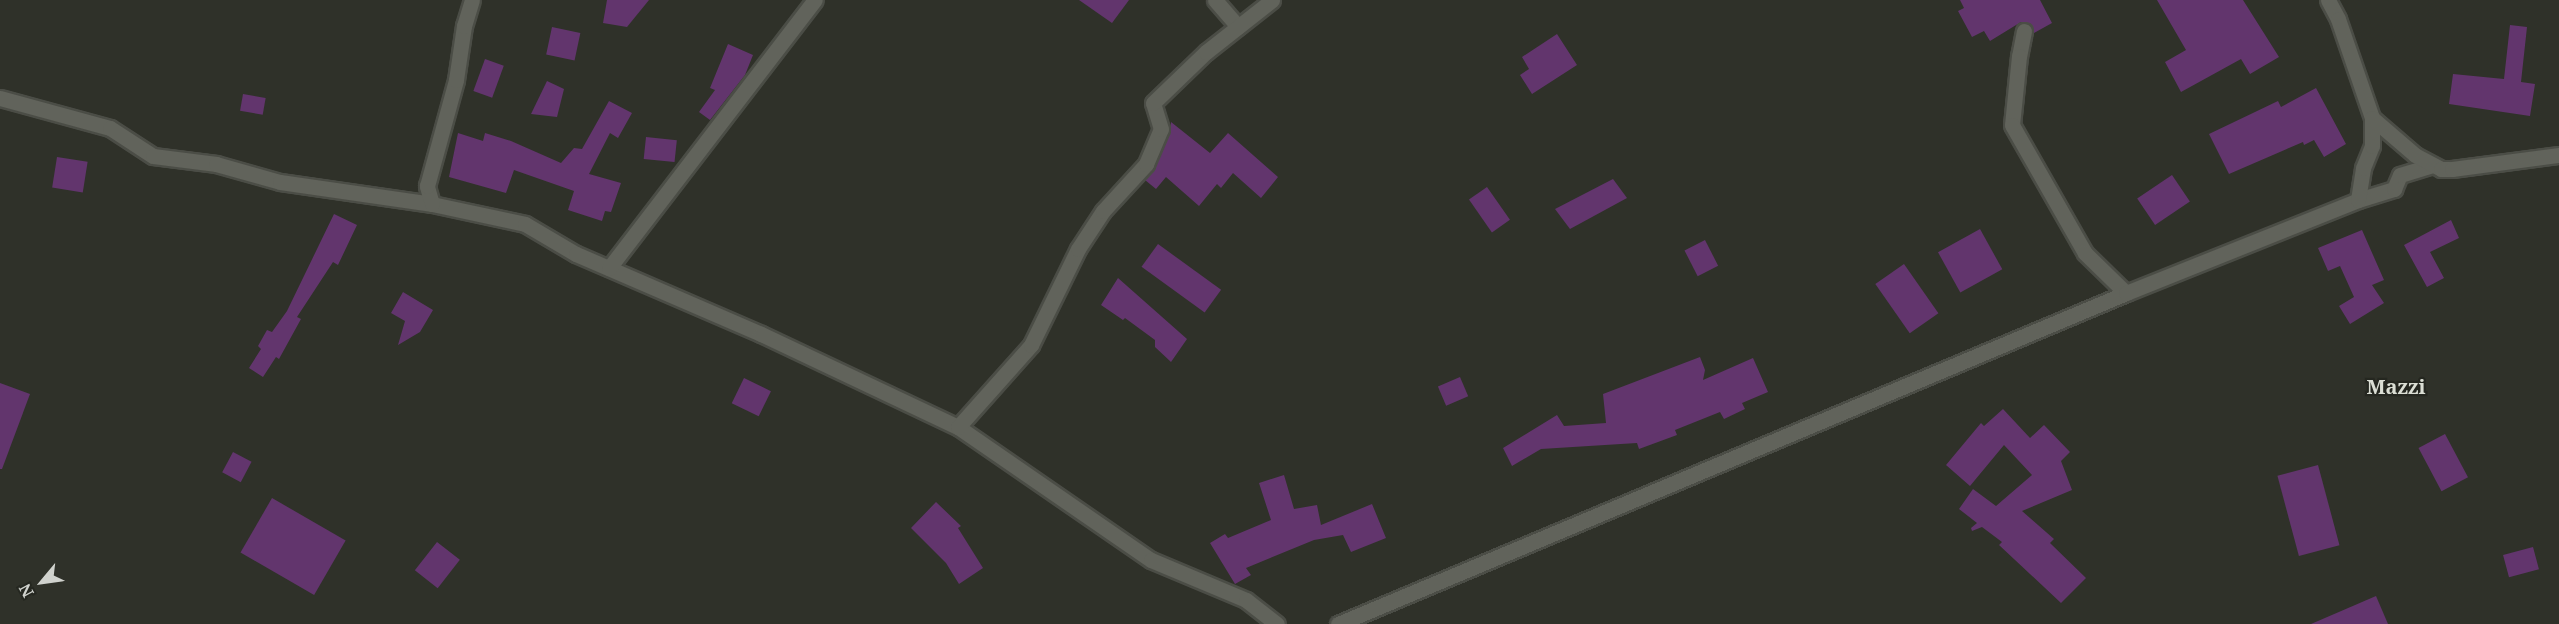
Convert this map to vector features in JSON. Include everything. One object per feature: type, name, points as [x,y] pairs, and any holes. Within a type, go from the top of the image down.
[{"type":"street","points":[[432,204],[427,186],[456,80],[464,26],[472,0]]},
{"type":"street","points":[[609,268],[814,0]]},
{"type":"street","points":[[1215,0],[1238,26]]},
{"type":"street","points":[[958,427],[1031,345],[1078,249],[1103,210],[1146,164],[1161,129],[1154,103],[1206,52],[1272,0]]},
{"type":"street","points":[[2328,0],[2338,19],[2373,118],[2372,146],[2363,168],[2358,200]]},
{"type":"street","points":[[2024,31],[2012,125],[2085,253],[2126,293]]},
{"type":"street","points":[[0,98],[110,128],[153,156],[216,164],[280,182],[432,204],[525,224],[576,254],[760,334],[958,427],[1151,560],[1246,600],[1277,624]]},
{"type":"street","points":[[2373,118],[2415,155],[2441,169],[2462,169],[2559,155]]},
{"type":"street","points":[[1338,624],[2126,293],[2358,200],[2394,189],[2400,175],[2432,165]]},
{"type":"building","points":[[607,0],[649,0],[627,27],[603,23]]},
{"type":"building","points":[[1079,0],[1129,0],[1112,23]]},
{"type":"building","points":[[1960,0],[2040,0],[2052,23],[2034,33],[2031,24],[2021,22],[1990,41],[1984,31],[1972,37],[1958,11],[1964,8]]},
{"type":"building","points":[[2157,0],[2243,0],[2279,57],[2250,74],[2241,59],[2181,92],[2165,62],[2186,50]]},
{"type":"building","points":[[2510,25],[2527,27],[2521,82],[2535,84],[2530,116],[2449,104],[2453,74],[2504,79]]},
{"type":"building","points":[[552,27],[580,33],[575,60],[546,54]]},
{"type":"building","points":[[1557,34],[1577,65],[1532,94],[1520,75],[1529,69],[1522,57]]},
{"type":"building","points":[[728,44],[753,55],[745,75],[710,120],[699,112],[715,90],[710,88]]},
{"type":"building","points":[[485,59],[504,66],[492,98],[473,91]]},
{"type":"building","points":[[547,81],[564,89],[557,117],[531,114]]},
{"type":"building","points":[[2316,88],[2346,144],[2324,157],[2314,140],[2304,145],[2303,142],[2229,174],[2209,134],[2278,101],[2281,107]]},
{"type":"building","points":[[243,94],[266,98],[263,115],[240,111]]},
{"type":"building","points":[[609,101],[632,113],[618,138],[610,133],[589,174],[621,183],[611,212],[605,211],[602,221],[568,210],[574,191],[514,170],[506,193],[449,177],[458,133],[483,141],[485,133],[511,141],[561,163],[574,148],[582,149]]},
{"type":"building","points":[[1171,122],[1210,153],[1228,133],[1278,177],[1261,198],[1233,173],[1221,188],[1217,184],[1199,206],[1166,177],[1156,189],[1145,180],[1155,168],[1170,133]]},
{"type":"building","points":[[646,137],[677,140],[675,162],[644,159]]},
{"type":"building","points":[[57,157],[88,162],[83,192],[52,188]]},
{"type":"building","points":[[2172,175],[2190,202],[2155,225],[2137,198]]},
{"type":"building","points":[[1613,179],[1627,198],[1570,229],[1555,209]]},
{"type":"building","points":[[1487,187],[1510,220],[1492,232],[1469,200]]},
{"type":"building","points":[[334,214],[357,225],[338,265],[333,262],[297,317],[301,319],[279,359],[276,357],[263,377],[249,368],[261,349],[258,346],[267,330],[272,332],[287,311]]},
{"type":"building","points":[[2451,220],[2459,238],[2430,252],[2444,278],[2427,287],[2404,245]]},
{"type":"building","points":[[1980,229],[2002,269],[1960,293],[1938,252]]},
{"type":"building","points":[[2362,230],[2384,280],[2372,285],[2384,303],[2350,324],[2339,306],[2354,297],[2340,266],[2328,271],[2318,248]]},
{"type":"building","points":[[1705,240],[1718,266],[1698,276],[1685,250]]},
{"type":"building","points":[[1158,244],[1221,290],[1205,312],[1142,267]]},
{"type":"building","points":[[1904,264],[1938,313],[1910,333],[1875,284]]},
{"type":"building","points":[[1118,278],[1187,339],[1171,362],[1155,347],[1155,340],[1125,318],[1123,320],[1101,305]]},
{"type":"building","points":[[403,292],[433,310],[420,332],[398,345],[405,321],[391,313]]},
{"type":"building","points":[[1700,357],[1705,370],[1703,380],[1753,358],[1768,392],[1742,403],[1745,409],[1724,419],[1720,412],[1675,430],[1677,435],[1639,449],[1637,443],[1541,449],[1512,466],[1503,448],[1557,415],[1564,426],[1606,423],[1603,394]]},
{"type":"building","points":[[1460,377],[1468,396],[1446,406],[1438,386]]},
{"type":"building","points":[[744,378],[771,391],[759,416],[732,403]]},
{"type":"building","points":[[0,383],[30,394],[2,469],[0,469]]},
{"type":"building","points":[[2003,409],[2030,438],[2044,425],[2070,452],[2061,461],[2072,490],[2022,511],[2054,539],[2050,543],[2086,578],[2061,603],[1999,545],[2002,542],[1982,527],[1972,531],[1971,528],[1977,523],[1959,509],[1973,489],[1996,506],[2032,475],[2004,445],[1970,486],[1946,465],[1981,423],[1984,426]]},
{"type":"building","points":[[2445,434],[2468,477],[2442,491],[2419,448]]},
{"type":"building","points":[[233,452],[252,462],[241,482],[222,472]]},
{"type":"building","points":[[2318,465],[2339,545],[2299,556],[2277,476]]},
{"type":"building","points":[[1284,475],[1294,509],[1317,505],[1321,525],[1372,504],[1386,538],[1351,552],[1343,535],[1314,540],[1246,568],[1251,575],[1235,584],[1210,543],[1225,534],[1228,538],[1271,520],[1259,483]]},
{"type":"building","points":[[272,498],[346,540],[314,595],[240,553]]},
{"type":"building","points":[[936,502],[961,526],[958,528],[983,568],[959,584],[946,563],[911,528]]},
{"type":"building","points":[[437,542],[460,560],[438,588],[415,570]]},
{"type":"building","points":[[2533,547],[2539,569],[2509,577],[2503,555]]},
{"type":"building","points":[[2376,596],[2388,624],[2311,624]]},
{"type":"district","name":"Mazzi","points":[[2396,386]]}]
